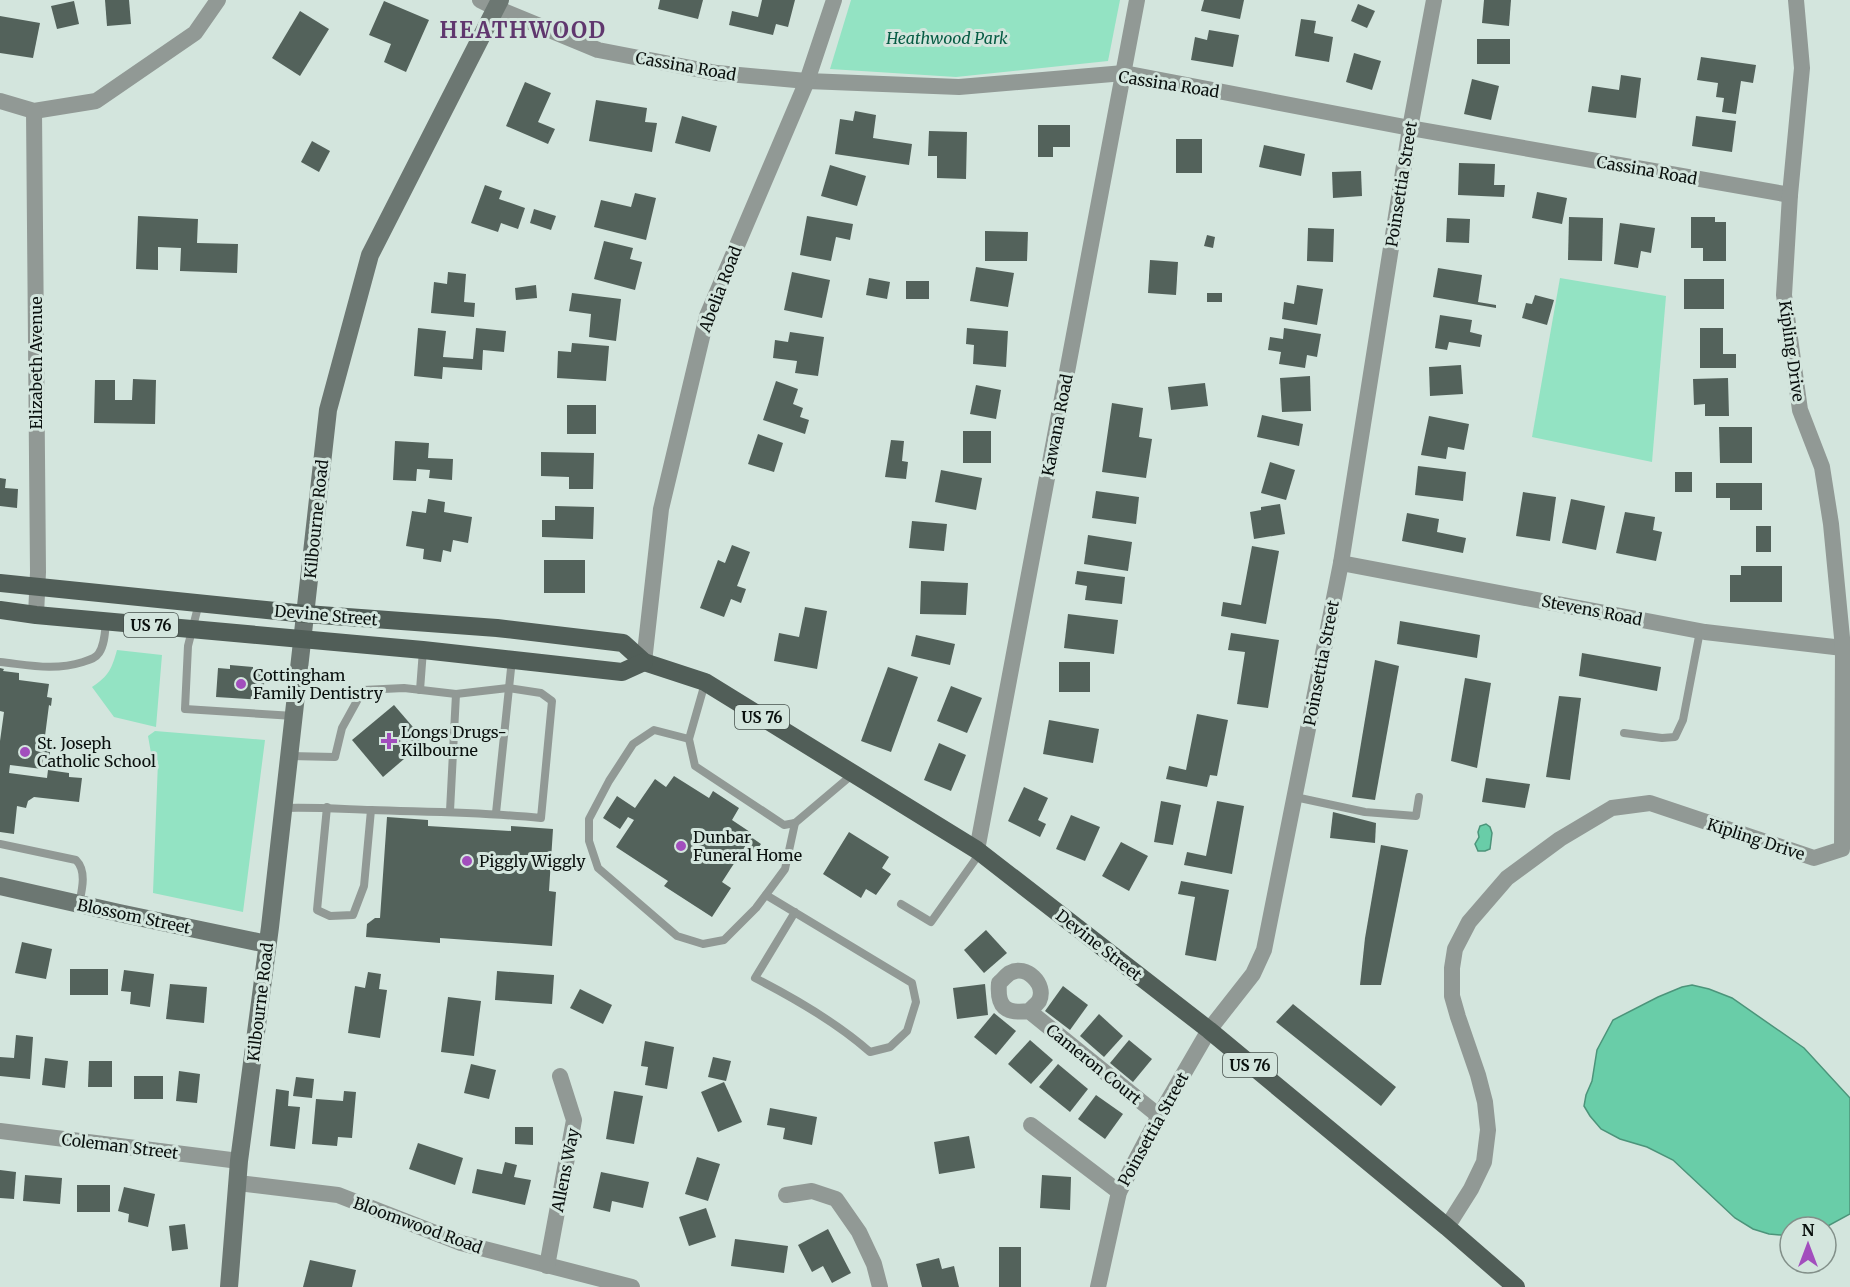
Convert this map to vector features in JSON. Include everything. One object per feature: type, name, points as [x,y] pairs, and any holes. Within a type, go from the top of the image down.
[{"type":"main road","name":"Devine Street","points":[[0,583],[306,614],[518,630],[623,643],[644,662],[705,682],[979,851],[1209,1030],[1516,1287]]},
{"type":"main road","name":"Devine Street","points":[[0,610],[512,658],[622,672],[644,662]]},
{"type":"main road","points":[[512,658],[518,630]]},
{"type":"street","points":[[0,100],[34,111],[96,101],[195,33],[218,0]]},
{"type":"street","name":"Abelia Road","points":[[644,662],[661,509],[707,316],[807,81],[834,0]]},
{"type":"street","name":"Kawana Road","points":[[979,851],[1137,0]]},
{"type":"street","name":"Poinsettia Street","points":[[1098,1287],[1119,1192],[1159,1116],[1209,1030],[1253,974],[1264,950],[1341,563],[1410,128],[1434,0]]},
{"type":"street","name":"Kipling Drive","points":[[1447,1227],[1471,1190],[1484,1162],[1488,1130],[1485,1102],[1478,1075],[1452,996],[1455,948],[1469,922],[1507,878],[1560,839],[1612,808],[1650,803],[1814,858],[1842,849],[1843,648],[1831,524],[1822,467],[1800,410],[1784,295],[1790,195],[1802,68],[1796,0]]},
{"type":"street","name":"Cassina Road","points":[[492,3],[598,50],[717,73],[807,81],[959,87],[1124,74],[1410,128],[1790,195]]},
{"type":"street","name":"Kilbourne Road","points":[[229,1287],[239,1161],[284,808],[328,410],[370,255],[492,3]]},
{"type":"street","name":"Elizabeth Avenue","points":[[34,111],[36,615]]},
{"type":"street","name":"Stevens Road","points":[[1341,563],[1700,630],[1843,648]]},
{"type":"street","name":"Blossom Street","points":[[0,886],[267,945]]},
{"type":"street","name":"Cameron Court","points":[[1029,1011],[1159,1116]]},
{"type":"street","name":"Allens Way","points":[[547,1266],[574,1120],[560,1076]]},
{"type":"street","points":[[1031,1125],[1119,1192]]},
{"type":"street","name":"Coleman Street","points":[[0,1131],[239,1161]]},
{"type":"street","name":"Bloomwood Road","points":[[237,1183],[338,1195],[460,1243],[632,1287]]},
{"type":"street","points":[[786,1195],[812,1191],[836,1199],[859,1232],[874,1264],[880,1287]]},
{"type":"lane","points":[[199,603],[188,646],[185,709],[294,716]]},
{"type":"lane","points":[[0,662],[52,668],[92,659],[99,654],[106,621]]},
{"type":"lane","points":[[1624,733],[1662,738],[1676,737],[1683,720],[1700,630]]},
{"type":"lane","points":[[420,690],[423,650]]},
{"type":"lane","points":[[496,813],[512,658]]},
{"type":"lane","points":[[705,682],[689,739],[694,766],[784,825],[795,823],[853,774]]},
{"type":"lane","points":[[284,808],[450,811],[541,818],[552,701],[541,693],[508,688],[456,694],[404,688],[363,690],[342,728],[335,757],[290,756]]},
{"type":"lane","points":[[450,811],[456,694]]},
{"type":"lane","points":[[689,739],[654,730],[633,744],[609,781],[589,819],[589,841],[598,868],[677,936],[703,944],[724,940],[756,909],[785,869],[795,823]]},
{"type":"lane","points":[[1294,797],[1365,812],[1416,816],[1419,797]]},
{"type":"lane","points":[[327,807],[317,910],[330,916],[353,915],[364,886],[371,810]]},
{"type":"lane","points":[[0,844],[76,860],[82,867],[79,904]]},
{"type":"lane","points":[[902,904],[932,922],[979,851]]},
{"type":"lane","points":[[766,895],[795,912],[912,983],[916,1002],[907,1031],[890,1047],[870,1052],[848,1033],[755,978],[795,912]]},
{"type":"green space","name":"Heathwood Park","points":[[851,0],[1120,0],[1108,61],[956,77],[830,69]]},
{"type":"green space","points":[[1560,278],[1666,296],[1652,462],[1532,437]]},
{"type":"green space","points":[[117,650],[162,655],[156,727],[114,717],[92,687],[109,671]]},
{"type":"green space","points":[[155,731],[265,740],[243,912],[153,893],[158,761],[151,753],[148,736]]},
{"type":"shaded area","points":[[1486,824],[1492,833],[1490,849],[1478,851],[1475,844],[1479,837],[1478,832],[1480,826]]},
{"type":"shaded area","points":[[1692,985],[1732,998],[1804,1048],[1850,1098],[1850,1214],[1838,1220],[1838,1215],[1778,1215],[1778,1235],[1753,1229],[1735,1218],[1673,1160],[1601,1129],[1590,1116],[1584,1106],[1586,1095],[1592,1081],[1597,1050],[1613,1020],[1682,987]]},
{"type":"building","points":[[105,0],[129,0],[131,24],[107,26]]},
{"type":"building","points":[[660,0],[703,0],[698,19],[658,9]]},
{"type":"building","points":[[762,0],[795,0],[788,27],[776,24],[773,35],[729,25],[732,11],[758,17]]},
{"type":"building","points":[[1204,0],[1244,0],[1240,19],[1201,11]]},
{"type":"building","points":[[1484,0],[1511,0],[1509,26],[1482,23]]},
{"type":"building","points":[[74,1],[79,24],[57,29],[51,6]]},
{"type":"building","points":[[384,1],[429,20],[406,72],[384,62],[391,44],[369,35]]},
{"type":"building","points":[[1358,4],[1375,11],[1367,28],[1351,21]]},
{"type":"building","points":[[300,11],[329,29],[300,76],[272,58]]},
{"type":"building","points":[[0,16],[40,23],[33,58],[0,53]]},
{"type":"building","points":[[1301,19],[1316,21],[1314,33],[1333,37],[1329,62],[1295,56]]},
{"type":"building","points":[[1209,30],[1239,35],[1233,67],[1191,60],[1195,37],[1207,40]]},
{"type":"building","points":[[1477,39],[1510,39],[1510,64],[1477,64]]},
{"type":"building","points":[[1354,53],[1381,61],[1372,90],[1346,82]]},
{"type":"building","points":[[1701,57],[1756,65],[1753,83],[1741,81],[1736,114],[1722,112],[1724,98],[1716,97],[1718,83],[1697,80]]},
{"type":"building","points":[[1621,75],[1641,78],[1636,118],[1588,112],[1592,86],[1619,90]]},
{"type":"building","points":[[1472,79],[1499,86],[1491,120],[1464,114]]},
{"type":"building","points":[[525,82],[551,93],[538,122],[555,129],[548,144],[506,126]]},
{"type":"building","points":[[596,100],[647,108],[645,122],[657,123],[652,152],[589,141]]},
{"type":"building","points":[[855,111],[876,115],[873,138],[912,144],[909,165],[835,154],[840,119],[853,121]]},
{"type":"building","points":[[682,116],[717,126],[710,152],[675,143]]},
{"type":"building","points":[[1696,116],[1736,121],[1732,152],[1692,146]]},
{"type":"building","points":[[1038,125],[1070,125],[1070,147],[1053,147],[1053,157],[1038,157]]},
{"type":"building","points":[[929,131],[967,132],[966,179],[937,178],[937,156],[928,156]]},
{"type":"building","points":[[1176,139],[1202,139],[1202,173],[1176,173]]},
{"type":"building","points":[[312,141],[330,151],[319,172],[301,162]]},
{"type":"building","points":[[1264,145],[1305,154],[1301,176],[1259,167]]},
{"type":"building","points":[[1459,163],[1495,164],[1494,185],[1505,185],[1504,197],[1458,195]]},
{"type":"building","points":[[830,165],[866,176],[857,206],[821,196]]},
{"type":"building","points":[[1361,171],[1362,196],[1333,198],[1332,172]]},
{"type":"building","points":[[485,185],[502,191],[499,199],[525,208],[518,229],[501,223],[498,232],[471,223]]},
{"type":"building","points":[[1537,192],[1567,198],[1562,224],[1532,218]]},
{"type":"building","points":[[635,193],[656,198],[646,240],[594,227],[601,200],[631,207]]},
{"type":"building","points":[[534,209],[556,216],[551,230],[530,223]]},
{"type":"building","points":[[138,216],[198,219],[197,243],[238,244],[237,273],[180,271],[181,248],[158,247],[158,270],[136,269]]},
{"type":"building","points":[[807,216],[853,224],[850,240],[836,237],[831,261],[800,255]]},
{"type":"building","points":[[1569,217],[1603,218],[1602,261],[1568,260]]},
{"type":"building","points":[[1691,217],[1715,217],[1715,222],[1726,222],[1726,261],[1703,261],[1703,248],[1691,248]]},
{"type":"building","points":[[1447,218],[1470,219],[1469,243],[1446,242]]},
{"type":"building","points":[[1620,223],[1655,228],[1651,253],[1641,251],[1638,268],[1614,264]]},
{"type":"building","points":[[1308,228],[1334,229],[1333,262],[1307,261]]},
{"type":"building","points":[[985,231],[1028,232],[1027,261],[985,261]]},
{"type":"building","points":[[1207,235],[1215,237],[1213,248],[1204,246]]},
{"type":"building","points":[[604,241],[633,248],[630,259],[642,262],[635,290],[594,279]]},
{"type":"building","points":[[1150,260],[1178,262],[1176,295],[1148,293]]},
{"type":"building","points":[[976,267],[1014,273],[1008,307],[970,301]]},
{"type":"building","points":[[1438,268],[1482,275],[1478,302],[1496,305],[1496,308],[1433,297]]},
{"type":"building","points":[[448,272],[466,274],[464,302],[475,303],[474,317],[431,313],[434,282],[447,284]]},
{"type":"building","points":[[792,272],[830,280],[822,318],[784,310]]},
{"type":"building","points":[[869,278],[890,282],[887,299],[866,295]]},
{"type":"building","points":[[1684,279],[1724,279],[1724,309],[1684,309]]},
{"type":"building","points":[[906,281],[929,281],[929,299],[906,299]]},
{"type":"building","points":[[536,285],[537,298],[516,300],[515,288]]},
{"type":"building","points":[[1297,285],[1323,289],[1317,325],[1282,319],[1284,302],[1294,304]]},
{"type":"building","points":[[572,293],[621,299],[616,341],[589,337],[591,314],[569,311]]},
{"type":"building","points":[[1207,293],[1222,293],[1222,302],[1207,302]]},
{"type":"building","points":[[1535,295],[1554,300],[1547,325],[1522,318],[1526,303],[1532,304]]},
{"type":"building","points":[[1440,315],[1472,320],[1470,332],[1482,335],[1480,347],[1449,342],[1447,350],[1435,348]]},
{"type":"building","points":[[418,328],[446,331],[443,357],[473,359],[476,328],[506,331],[504,352],[483,350],[482,370],[443,367],[442,379],[414,376]]},
{"type":"building","points":[[967,328],[1008,331],[1006,367],[973,364],[974,345],[966,344]]},
{"type":"building","points":[[1284,328],[1321,334],[1317,357],[1307,355],[1305,368],[1279,364],[1281,352],[1268,350],[1270,337],[1283,339]]},
{"type":"building","points":[[1700,328],[1723,328],[1723,354],[1736,354],[1736,368],[1700,368]]},
{"type":"building","points":[[790,332],[824,337],[818,376],[795,373],[797,361],[773,358],[775,340],[788,342]]},
{"type":"building","points":[[572,343],[609,346],[606,381],[557,378],[558,351],[571,352]]},
{"type":"building","points":[[1461,365],[1463,394],[1430,396],[1429,367]]},
{"type":"building","points":[[1310,376],[1311,411],[1282,412],[1280,378]]},
{"type":"building","points":[[1728,378],[1729,416],[1705,416],[1705,404],[1694,405],[1693,379]]},
{"type":"building","points":[[133,379],[156,380],[155,424],[94,423],[95,380],[115,380],[115,400],[132,400]]},
{"type":"building","points":[[776,381],[798,389],[793,404],[803,408],[800,417],[809,420],[805,434],[763,420]]},
{"type":"building","points":[[1205,383],[1208,406],[1171,410],[1168,387]]},
{"type":"building","points":[[976,385],[1001,390],[996,419],[970,414]]},
{"type":"building","points":[[1112,403],[1143,408],[1139,437],[1152,439],[1146,478],[1102,472]]},
{"type":"building","points":[[567,405],[596,405],[596,434],[567,434]]},
{"type":"building","points":[[1262,415],[1303,424],[1299,446],[1257,437]]},
{"type":"building","points":[[1429,416],[1469,424],[1464,450],[1448,447],[1446,459],[1421,455]]},
{"type":"building","points":[[1719,427],[1752,427],[1752,463],[1720,463]]},
{"type":"building","points":[[963,431],[991,431],[991,463],[963,463]]},
{"type":"building","points":[[758,434],[783,443],[774,472],[748,464]]},
{"type":"building","points":[[891,440],[904,441],[902,461],[908,462],[906,479],[885,477]]},
{"type":"building","points":[[395,441],[429,443],[428,458],[453,459],[452,480],[429,478],[430,470],[417,469],[416,481],[393,480]]},
{"type":"building","points":[[541,452],[594,453],[593,489],[569,489],[569,477],[541,476]]},
{"type":"building","points":[[1270,462],[1295,470],[1286,500],[1261,493]]},
{"type":"building","points":[[1418,466],[1466,472],[1463,501],[1415,495]]},
{"type":"building","points":[[941,470],[982,478],[976,510],[935,502]]},
{"type":"building","points":[[1675,472],[1692,472],[1692,492],[1675,492]]},
{"type":"building","points":[[0,478],[6,479],[5,488],[18,489],[17,508],[0,506]]},
{"type":"building","points":[[1716,483],[1762,483],[1762,510],[1730,510],[1730,498],[1716,498]]},
{"type":"building","points":[[1096,491],[1139,497],[1136,524],[1092,518]]},
{"type":"building","points":[[1523,492],[1556,497],[1550,541],[1516,536]]},
{"type":"building","points":[[428,499],[445,502],[444,512],[472,517],[468,543],[453,540],[451,552],[443,550],[441,562],[423,559],[424,549],[406,546],[412,511],[426,513]]},
{"type":"building","points":[[1571,499],[1605,506],[1596,550],[1562,543]]},
{"type":"building","points":[[1280,504],[1285,534],[1254,539],[1250,512],[1261,510],[1261,507]]},
{"type":"building","points":[[555,506],[594,507],[593,539],[542,537],[542,520],[555,520]]},
{"type":"building","points":[[1625,512],[1655,517],[1653,530],[1662,532],[1656,561],[1616,553]]},
{"type":"building","points":[[1407,513],[1439,519],[1437,532],[1466,538],[1463,553],[1402,541]]},
{"type":"building","points":[[912,521],[947,524],[944,551],[909,548]]},
{"type":"building","points":[[1756,526],[1771,526],[1771,552],[1756,552]]},
{"type":"building","points":[[1088,535],[1132,542],[1128,571],[1084,564]]},
{"type":"building","points":[[732,545],[750,552],[737,586],[746,589],[741,603],[731,599],[724,617],[700,608],[718,560],[725,563]]},
{"type":"building","points":[[1252,546],[1279,551],[1266,624],[1221,616],[1223,602],[1241,605]]},
{"type":"building","points":[[544,560],[585,560],[585,593],[544,593]]},
{"type":"building","points":[[1741,566],[1782,566],[1782,602],[1730,602],[1730,575],[1741,575]]},
{"type":"building","points":[[1077,571],[1125,577],[1122,604],[1085,600],[1087,586],[1075,584]]},
{"type":"building","points":[[921,581],[968,583],[966,615],[920,614]]},
{"type":"building","points":[[805,607],[827,611],[817,669],[774,661],[779,633],[799,637]]},
{"type":"building","points":[[1068,614],[1118,620],[1114,654],[1064,648]]},
{"type":"building","points":[[1400,621],[1480,635],[1477,658],[1397,644]]},
{"type":"building","points":[[1231,633],[1279,640],[1268,708],[1237,704],[1245,652],[1228,650]]},
{"type":"building","points":[[916,635],[955,644],[950,665],[911,656]]},
{"type":"building","points":[[1582,653],[1661,667],[1657,691],[1579,676]]},
{"type":"building","points":[[1375,660],[1399,666],[1375,800],[1352,797]]},
{"type":"building","points":[[1059,662],[1090,662],[1090,692],[1059,692]]},
{"type":"building","name":"Cottingham Family Dentistry","points":[[230,665],[253,667],[253,670],[265,671],[263,700],[216,697],[218,668],[230,669]]},
{"type":"building","points":[[888,667],[918,677],[891,752],[861,741]]},
{"type":"building","name":"St. Joseph Catholic School","points":[[0,668],[4,669],[3,671],[19,673],[19,680],[49,684],[47,697],[52,698],[45,736],[49,736],[48,744],[51,744],[49,761],[43,760],[42,769],[10,765],[9,773],[47,778],[48,770],[69,773],[69,777],[82,778],[79,802],[34,797],[28,801],[26,808],[17,806],[14,834],[0,832],[0,741],[4,712],[0,711]]},
{"type":"building","points":[[1465,678],[1491,683],[1477,768],[1451,761]]},
{"type":"building","points":[[951,686],[982,698],[967,733],[937,721]]},
{"type":"building","points":[[1559,696],[1581,698],[1570,780],[1546,777]]},
{"type":"building","name":"Longs Drugs- Kilbourne","points":[[394,705],[425,741],[383,777],[352,740]]},
{"type":"building","points":[[1197,714],[1228,720],[1217,776],[1210,775],[1207,787],[1166,779],[1169,766],[1186,770]]},
{"type":"building","points":[[1049,720],[1099,729],[1093,763],[1043,754]]},
{"type":"building","points":[[939,743],[966,755],[951,791],[924,780]]},
{"type":"building","name":"Dunbar Funeral Home","points":[[674,776],[709,798],[713,791],[739,808],[732,820],[753,834],[751,837],[761,844],[756,851],[746,845],[722,882],[731,888],[712,917],[664,886],[668,881],[616,847],[634,820],[628,817],[620,829],[603,818],[617,796],[635,808],[655,779],[666,787]]},
{"type":"building","points":[[1486,778],[1530,784],[1525,808],[1482,802]]},
{"type":"building","points":[[1024,787],[1048,798],[1038,820],[1046,824],[1040,837],[1008,821]]},
{"type":"building","points":[[1161,801],[1181,805],[1173,845],[1154,842]]},
{"type":"building","points":[[1217,801],[1244,806],[1232,874],[1184,865],[1187,852],[1206,856]]},
{"type":"building","points":[[1333,812],[1376,823],[1375,843],[1330,838]]},
{"type":"building","points":[[1071,815],[1100,827],[1085,861],[1056,849]]},
{"type":"building","name":"Piggly Wiggly","points":[[387,817],[428,820],[428,826],[511,831],[511,826],[553,829],[549,891],[556,892],[552,946],[440,938],[440,943],[366,937],[367,924],[375,918],[380,918]]},
{"type":"building","points":[[849,832],[889,857],[882,868],[891,874],[876,895],[866,889],[861,898],[823,874]]},
{"type":"building","points":[[1121,842],[1148,856],[1129,891],[1102,876]]},
{"type":"building","points":[[1381,845],[1408,850],[1381,985],[1360,985],[1365,938]]},
{"type":"building","points":[[1181,881],[1229,890],[1216,961],[1185,955],[1195,897],[1178,894]]},
{"type":"building","points":[[986,930],[1007,953],[984,973],[964,950]]},
{"type":"building","points":[[22,942],[52,949],[46,979],[15,973]]},
{"type":"building","points":[[70,969],[108,969],[108,995],[70,995]]},
{"type":"building","points":[[124,970],[154,974],[150,1007],[130,1004],[131,992],[121,991]]},
{"type":"building","points":[[497,971],[554,975],[552,1004],[495,1000]]},
{"type":"building","points":[[368,972],[381,974],[379,989],[387,990],[380,1038],[348,1033],[355,986],[365,988]]},
{"type":"building","points":[[170,984],[207,987],[204,1023],[166,1019]]},
{"type":"building","points":[[985,984],[988,1015],[957,1019],[953,988]]},
{"type":"building","points":[[1063,986],[1088,1005],[1070,1030],[1045,1011]]},
{"type":"building","points":[[580,989],[612,1005],[603,1024],[570,1008]]},
{"type":"building","points":[[448,997],[481,1001],[474,1056],[441,1052]]},
{"type":"building","points":[[1293,1004],[1396,1087],[1381,1106],[1276,1022]]},
{"type":"building","points":[[994,1013],[1016,1031],[996,1055],[974,1037]]},
{"type":"building","points":[[1099,1014],[1123,1036],[1104,1057],[1080,1036]]},
{"type":"building","points":[[16,1035],[33,1037],[30,1079],[0,1076],[0,1057],[14,1058]]},
{"type":"building","points":[[1030,1040],[1053,1060],[1031,1084],[1008,1064]]},
{"type":"building","points":[[1129,1040],[1152,1059],[1133,1082],[1110,1063]]},
{"type":"building","points":[[645,1041],[674,1047],[667,1089],[645,1085],[648,1067],[641,1066]]},
{"type":"building","points":[[713,1057],[731,1061],[726,1081],[708,1077]]},
{"type":"building","points":[[45,1058],[68,1061],[65,1088],[42,1085]]},
{"type":"building","points":[[89,1061],[112,1061],[112,1087],[88,1087]]},
{"type":"building","points":[[471,1064],[496,1070],[489,1099],[464,1093]]},
{"type":"building","points":[[1058,1064],[1088,1089],[1070,1112],[1039,1087]]},
{"type":"building","points":[[179,1071],[200,1074],[197,1103],[176,1101]]},
{"type":"building","points":[[134,1076],[163,1076],[163,1099],[134,1099]]},
{"type":"building","points":[[296,1077],[314,1079],[312,1098],[293,1096]]},
{"type":"building","points":[[724,1082],[742,1122],[718,1132],[701,1092]]},
{"type":"building","points":[[276,1089],[289,1091],[288,1106],[300,1107],[295,1149],[270,1146]]},
{"type":"building","points":[[344,1091],[356,1092],[352,1138],[338,1137],[337,1146],[312,1144],[316,1099],[343,1101]]},
{"type":"building","points":[[614,1091],[643,1096],[634,1144],[606,1139]]},
{"type":"building","points":[[1096,1095],[1123,1114],[1105,1139],[1078,1119]]},
{"type":"building","points":[[770,1108],[817,1117],[812,1145],[783,1139],[785,1128],[767,1125]]},
{"type":"building","points":[[515,1127],[533,1127],[533,1145],[515,1144]]},
{"type":"building","points":[[969,1136],[975,1168],[939,1174],[934,1142]]},
{"type":"building","points":[[418,1143],[463,1158],[455,1185],[409,1169]]},
{"type":"building","points":[[697,1157],[720,1164],[708,1201],[685,1194]]},
{"type":"building","points":[[505,1162],[517,1165],[514,1177],[531,1180],[525,1205],[472,1193],[477,1169],[502,1174]]},
{"type":"building","points":[[0,1170],[16,1172],[14,1199],[0,1198]]},
{"type":"building","points":[[601,1172],[649,1182],[643,1208],[612,1201],[610,1212],[593,1208]]},
{"type":"building","points":[[25,1175],[62,1178],[60,1204],[23,1201]]},
{"type":"building","points":[[1042,1175],[1071,1177],[1070,1210],[1040,1208]]},
{"type":"building","points":[[77,1185],[110,1185],[110,1212],[77,1212]]},
{"type":"building","points":[[124,1187],[155,1194],[148,1227],[128,1222],[129,1214],[118,1211]]},
{"type":"building","points":[[706,1208],[716,1237],[689,1246],[679,1217]]},
{"type":"building","points":[[185,1224],[188,1249],[172,1251],[169,1226]]},
{"type":"building","points":[[828,1229],[851,1273],[832,1283],[823,1266],[812,1272],[798,1245]]},
{"type":"building","points":[[735,1239],[788,1246],[784,1273],[731,1266]]},
{"type":"building","points":[[999,1247],[1021,1247],[1021,1287],[999,1287]]},
{"type":"building","points":[[939,1258],[942,1269],[954,1266],[959,1287],[922,1287],[916,1264]]},
{"type":"building","points":[[310,1260],[356,1270],[352,1287],[303,1287]]},
{"type":"place","name":"Cottingham Family Dentistry","points":[[241,684]]},
{"type":"place","name":"Longs Drugs- Kilbourne","points":[[389,741]]},
{"type":"place","name":"St. Joseph Catholic School","points":[[25,752]]},
{"type":"place","name":"Dunbar Funeral Home","points":[[681,846]]},
{"type":"place","name":"Piggly Wiggly","points":[[467,861]]},
{"type":"district","name":"HEATHWOOD","points":[[523,30]]}]
